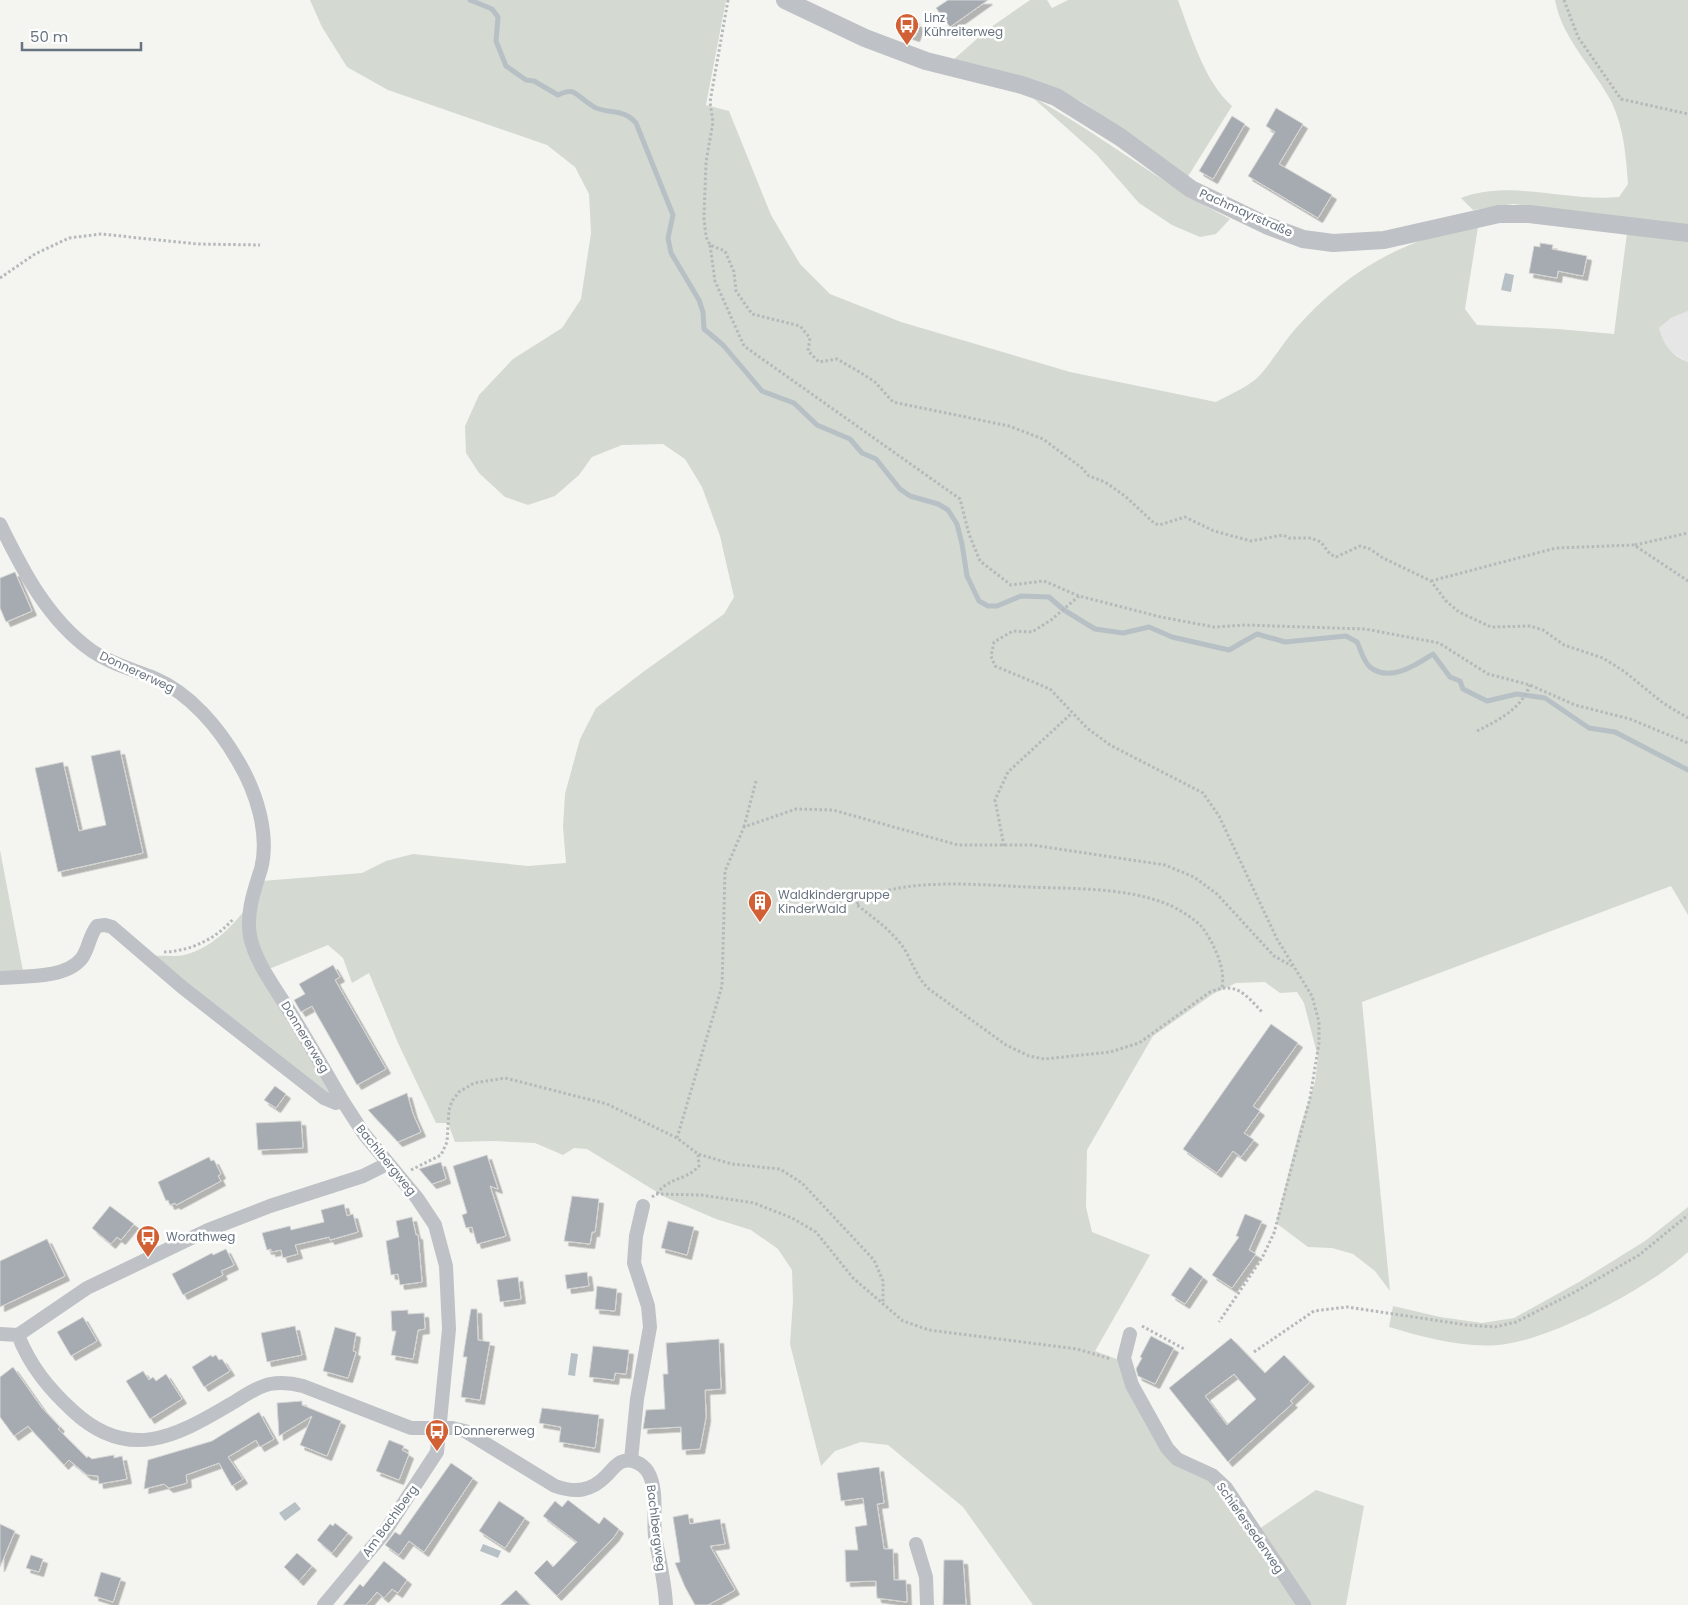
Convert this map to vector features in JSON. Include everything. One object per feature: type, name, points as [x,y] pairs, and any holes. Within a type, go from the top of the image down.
[{"type":"street","name":"Pachmayrstraße","points":[[785,0],[865,38],[926,61],[1022,85],[1056,97],[1104,126],[1191,189],[1266,225],[1303,239],[1333,243],[1384,240],[1499,214],[1528,214],[1688,233]]},
{"type":"street","name":"Donnererweg","points":[[0,524],[30,582],[57,618],[71,633],[106,660],[155,678],[177,690],[209,720],[225,740],[248,778],[261,822],[263,857],[251,898],[249,927],[254,948],[342,1100]]},
{"type":"street","points":[[0,978],[52,973],[72,966],[82,957],[92,932],[101,925],[112,927],[182,987],[324,1098],[336,1102],[342,1100]]},
{"type":"street","name":"Bachlbergweg","points":[[342,1100],[364,1134],[432,1220],[444,1258],[449,1329],[440,1400],[440,1428]]},
{"type":"street","points":[[0,1334],[18,1335],[74,1296],[120,1270],[236,1218],[364,1176],[387,1164]]},
{"type":"street","points":[[18,1335],[36,1371],[72,1410],[90,1424],[108,1434],[127,1439],[144,1440],[177,1434],[262,1386],[281,1383],[303,1386],[411,1428],[440,1428],[465,1431],[555,1486],[566,1490],[578,1491],[589,1489],[598,1484],[621,1462],[631,1460],[637,1399],[650,1327],[648,1306],[634,1263],[635,1243],[642,1206]]},
{"type":"street","name":"Schiefersederweg","points":[[1130,1334],[1124,1358],[1126,1369],[1132,1385],[1167,1448],[1176,1459],[1212,1474],[1226,1488],[1304,1605]]},
{"type":"street","name":"Am Bachlberg","points":[[324,1605],[384,1533],[430,1464],[440,1444],[440,1428]]},
{"type":"street","name":"Bachlbergweg","points":[[631,1460],[641,1464],[648,1472],[652,1486],[655,1534],[666,1605]]},
{"type":"street","points":[[916,1544],[926,1577],[927,1605]]},
{"type":"path","points":[[728,0],[710,102],[713,122],[706,162],[704,218],[715,280],[744,346],[960,499],[969,534],[980,562],[1010,585],[1044,581],[1079,596],[1161,617],[1214,627],[1246,625],[1365,629],[1440,644],[1488,674],[1530,685],[1576,704],[1630,719],[1688,743]]},
{"type":"path","points":[[1564,0],[1578,37],[1620,99],[1688,114]]},
{"type":"path","points":[[0,278],[35,254],[69,238],[101,234],[197,244],[260,245]]},
{"type":"path","points":[[710,245],[725,251],[734,272],[736,291],[752,314],[800,326],[810,338],[808,351],[819,362],[837,360],[858,371],[875,382],[893,402],[1009,426],[1043,440],[1082,468],[1089,476],[1112,486],[1147,518],[1160,526],[1185,517],[1214,531],[1251,541],[1283,535],[1289,538],[1311,538],[1321,542],[1330,554],[1336,557],[1360,546],[1370,549],[1383,558],[1431,581],[1446,601],[1458,612],[1491,627],[1530,626],[1544,630],[1564,645],[1603,658],[1625,672],[1663,703],[1688,718]]},
{"type":"path","points":[[1431,581],[1556,548],[1634,545],[1688,533]]},
{"type":"path","points":[[1634,545],[1688,580]]},
{"type":"path","points":[[1079,596],[1051,620],[1032,632],[1013,631],[994,642],[991,656],[995,666],[1050,689],[1072,713],[1110,745],[1203,793],[1220,816],[1254,893],[1293,967],[1312,996],[1319,1022],[1310,1098],[1274,1233],[1262,1258],[1219,1322]]},
{"type":"path","points":[[1477,731],[1506,717],[1526,694],[1530,685]]},
{"type":"path","points":[[1004,846],[995,800],[1008,772],[1072,713]]},
{"type":"path","points":[[677,1138],[722,986],[725,871],[744,827],[756,781]]},
{"type":"path","points":[[744,827],[796,809],[833,810],[958,845],[1032,845],[1165,865],[1194,877],[1217,894],[1274,956],[1293,967]]},
{"type":"path","points":[[1222,987],[1222,970],[1212,944],[1201,926],[1168,904],[1139,895],[1063,888],[938,884],[898,888],[870,896],[856,904],[886,928],[904,948],[919,979],[929,990],[1006,1046],[1029,1056],[1044,1058],[1075,1056],[1110,1052],[1139,1044],[1210,992],[1222,987],[1234,988],[1263,1013]]},
{"type":"path","points":[[144,954],[182,951],[198,945],[228,924],[251,898]]},
{"type":"path","points":[[406,1173],[441,1155],[447,1142],[449,1110],[459,1092],[474,1083],[496,1078],[511,1080],[607,1104],[677,1138],[698,1154],[732,1164],[780,1170],[802,1183],[874,1260],[883,1281],[883,1302]]},
{"type":"path","points":[[642,1206],[662,1186],[692,1174],[699,1166],[698,1154]]},
{"type":"path","points":[[656,1194],[701,1195],[754,1203],[792,1218],[816,1232],[853,1278],[903,1321],[929,1330],[1077,1350],[1112,1359],[1126,1369]]},
{"type":"path","points":[[1254,1352],[1314,1311],[1328,1308],[1347,1307],[1467,1326],[1495,1327],[1516,1322],[1575,1292],[1639,1255],[1688,1215]]},
{"type":"path","points":[[1153,1332],[1186,1350]]},
{"type":"shaded area","points":[[310,0],[726,0],[706,105],[729,111],[771,215],[800,264],[830,294],[901,322],[1070,372],[1216,402],[1256,379],[1296,328],[1335,290],[1378,260],[1425,239],[1478,227],[1465,309],[1477,325],[1614,334],[1627,233],[1688,241],[1688,311],[1671,318],[1659,328],[1663,340],[1669,349],[1677,357],[1688,362],[1688,915],[1671,886],[1362,1002],[1390,1291],[1375,1271],[1353,1254],[1332,1248],[1308,1247],[1276,1223],[1299,1131],[1315,1082],[1318,1057],[1304,1003],[1297,992],[1280,993],[1265,982],[1236,983],[1213,994],[1153,1036],[1087,1150],[1086,1207],[1092,1232],[1150,1255],[1095,1351],[1130,1364],[1133,1379],[1177,1454],[1194,1464],[1259,1529],[1316,1490],[1364,1506],[1346,1605],[1033,1605],[963,1507],[888,1445],[861,1442],[835,1451],[821,1466],[790,1344],[793,1301],[792,1270],[778,1249],[751,1230],[716,1219],[665,1197],[587,1149],[574,1148],[563,1155],[535,1143],[455,1142],[448,1123],[436,1123],[398,1043],[369,973],[352,983],[343,958],[328,945],[269,969],[252,925],[262,881],[362,873],[386,861],[413,854],[528,866],[566,863],[563,827],[565,794],[580,739],[596,708],[724,614],[734,597],[720,536],[702,487],[685,459],[663,444],[622,445],[592,457],[579,475],[555,496],[528,505],[505,497],[479,473],[466,453],[465,426],[479,395],[513,359],[562,328],[581,299],[591,233],[589,194],[575,167],[547,145],[388,90],[347,67],[322,27]]},
{"type":"shaded area","points":[[1030,0],[1047,0],[1052,8],[1068,0],[1178,0],[1206,71],[1222,96],[1232,106],[1187,178],[1084,103],[1056,88],[953,60],[987,30]]},
{"type":"shaded area","points":[[1555,0],[1688,0],[1688,225],[1513,204],[1473,210],[1461,198],[1499,191],[1539,192],[1599,198],[1619,197],[1628,184],[1624,143],[1616,113],[1605,90],[1564,28]]},
{"type":"shaded area","points":[[1032,97],[1180,190],[1230,219],[1216,234],[1200,237],[1172,225],[1139,203],[1096,154]]},
{"type":"shaded area","points":[[1505,273],[1514,275],[1511,292],[1501,290]]},
{"type":"shaded area","points":[[1688,311],[1688,362],[1668,350],[1661,338],[1659,328],[1671,318]]},
{"type":"shaded area","points":[[0,850],[23,971],[0,973]]},
{"type":"shaded area","points":[[248,906],[245,922],[333,1096],[153,956],[184,955],[203,948],[228,929]]},
{"type":"shaded area","points":[[1688,1207],[1688,1252],[1650,1281],[1625,1296],[1571,1323],[1544,1334],[1498,1345],[1471,1345],[1443,1341],[1389,1327],[1393,1306],[1440,1317],[1482,1323],[1514,1318],[1579,1282],[1645,1241]]},
{"type":"shaded area","points":[[571,1353],[578,1354],[575,1376],[568,1375]]},
{"type":"shaded area","points":[[295,1502],[301,1509],[285,1521],[279,1513]]},
{"type":"shaded area","points":[[483,1544],[501,1551],[498,1558],[480,1551]]},
{"type":"building","points":[[948,0],[988,0],[950,27],[936,8]]},
{"type":"building","points":[[903,18],[920,24],[915,37],[898,31]]},
{"type":"building","points":[[1276,108],[1303,124],[1279,164],[1332,195],[1318,218],[1248,176],[1275,132],[1266,126]]},
{"type":"building","points":[[1232,116],[1245,124],[1213,179],[1199,171]]},
{"type":"building","points":[[1540,243],[1553,245],[1552,249],[1587,256],[1583,276],[1558,271],[1557,278],[1529,273],[1534,246],[1540,247]]},
{"type":"building","points":[[15,572],[32,611],[6,622],[0,608],[0,578]]},
{"type":"building","points":[[120,750],[143,853],[58,872],[35,768],[63,762],[79,831],[106,825],[91,756]]},
{"type":"building","points":[[333,965],[340,977],[335,980],[386,1069],[357,1085],[312,1006],[301,1012],[294,1000],[305,994],[299,984]]},
{"type":"building","points":[[1271,1024],[1298,1043],[1253,1106],[1260,1111],[1244,1133],[1254,1140],[1241,1157],[1233,1151],[1217,1173],[1183,1149]]},
{"type":"building","points":[[275,1086],[286,1094],[276,1108],[264,1100]]},
{"type":"building","points":[[407,1093],[421,1132],[398,1142],[368,1110]]},
{"type":"building","points":[[301,1121],[303,1148],[258,1150],[256,1123]]},
{"type":"building","points":[[487,1155],[498,1189],[490,1186],[506,1236],[477,1244],[472,1227],[466,1228],[462,1215],[467,1213],[453,1166]]},
{"type":"building","points":[[209,1157],[211,1161],[214,1160],[221,1174],[218,1176],[221,1181],[176,1205],[175,1203],[170,1205],[168,1200],[166,1201],[158,1182]]},
{"type":"building","points":[[441,1162],[446,1179],[432,1184],[419,1169]]},
{"type":"building","points":[[572,1196],[599,1199],[595,1232],[592,1232],[590,1244],[564,1241]]},
{"type":"building","points":[[344,1204],[347,1216],[353,1214],[358,1232],[330,1240],[329,1237],[295,1245],[298,1254],[283,1258],[281,1250],[271,1252],[271,1249],[267,1250],[262,1233],[290,1226],[291,1230],[324,1222],[321,1210]]},
{"type":"building","points":[[110,1206],[134,1224],[121,1240],[117,1237],[111,1244],[92,1228]]},
{"type":"building","points":[[1245,1214],[1262,1221],[1249,1250],[1256,1254],[1232,1288],[1212,1275],[1239,1237],[1236,1236]]},
{"type":"building","points":[[412,1217],[416,1235],[418,1235],[422,1282],[400,1285],[398,1274],[391,1275],[386,1241],[399,1237],[396,1221]]},
{"type":"building","points":[[668,1221],[694,1227],[687,1255],[661,1248]]},
{"type":"building","points":[[47,1239],[65,1276],[0,1307],[0,1261]]},
{"type":"building","points":[[226,1249],[234,1265],[221,1271],[223,1275],[183,1295],[172,1274],[212,1253],[213,1255]]},
{"type":"building","points":[[1190,1267],[1203,1277],[1185,1304],[1171,1295]]},
{"type":"building","points":[[587,1272],[589,1286],[567,1289],[565,1275]]},
{"type":"building","points":[[518,1277],[521,1299],[500,1302],[497,1280]]},
{"type":"building","points":[[597,1286],[617,1289],[615,1311],[595,1309]]},
{"type":"building","points":[[471,1309],[477,1309],[478,1340],[490,1342],[480,1400],[461,1397],[467,1357],[463,1357]]},
{"type":"building","points":[[408,1310],[408,1314],[424,1313],[425,1329],[418,1330],[413,1359],[391,1355],[396,1331],[392,1331],[391,1311]]},
{"type":"building","points":[[83,1317],[97,1341],[71,1356],[57,1332]]},
{"type":"building","points":[[295,1326],[302,1355],[267,1362],[261,1333]]},
{"type":"building","points":[[335,1327],[356,1333],[353,1351],[356,1352],[348,1378],[323,1371]]},
{"type":"building","points":[[1151,1336],[1174,1348],[1155,1384],[1138,1376],[1136,1369]]},
{"type":"building","points":[[1231,1338],[1265,1373],[1284,1355],[1310,1382],[1290,1401],[1293,1403],[1228,1462],[1169,1388]],"holes":[[[1234,1374],[1256,1399],[1227,1425],[1205,1396]]]},
{"type":"building","points":[[719,1339],[721,1389],[705,1390],[706,1417],[700,1449],[682,1450],[681,1427],[643,1429],[646,1410],[665,1409],[663,1374],[668,1374],[666,1343]]},
{"type":"building","points":[[593,1346],[629,1350],[626,1374],[615,1373],[614,1380],[589,1377]]},
{"type":"building","points":[[211,1355],[212,1357],[216,1355],[219,1360],[222,1359],[230,1371],[204,1387],[192,1367]]},
{"type":"building","points":[[13,1367],[42,1408],[60,1427],[58,1429],[87,1458],[88,1456],[92,1459],[114,1455],[114,1458],[122,1456],[127,1479],[99,1484],[98,1476],[87,1475],[69,1460],[64,1465],[28,1426],[14,1436],[0,1417],[0,1377]]},
{"type":"building","points":[[143,1371],[149,1380],[153,1377],[156,1381],[166,1374],[182,1399],[150,1419],[126,1381]]},
{"type":"building","points":[[302,1401],[302,1405],[341,1421],[327,1456],[300,1445],[312,1416],[279,1436],[277,1403]]},
{"type":"building","points":[[542,1408],[599,1415],[595,1448],[559,1442],[561,1427],[539,1423]]},
{"type":"building","points":[[259,1412],[274,1439],[260,1447],[256,1440],[228,1457],[243,1479],[232,1486],[219,1463],[186,1475],[187,1483],[169,1488],[164,1484],[144,1489],[148,1460],[212,1441]]},
{"type":"building","points":[[389,1440],[404,1446],[402,1450],[409,1454],[399,1480],[376,1471]]},
{"type":"building","points":[[451,1463],[473,1478],[424,1552],[409,1541],[399,1555],[385,1545],[395,1532],[400,1535]]},
{"type":"building","points":[[879,1467],[884,1503],[877,1504],[884,1549],[893,1549],[894,1580],[906,1580],[907,1602],[877,1598],[876,1581],[846,1582],[845,1550],[858,1550],[855,1527],[867,1525],[863,1498],[841,1501],[837,1473]]},
{"type":"building","points":[[568,1500],[599,1524],[604,1517],[619,1529],[614,1537],[557,1596],[534,1573],[547,1560],[553,1567],[577,1542],[543,1516],[555,1501],[562,1507]]},
{"type":"building","points":[[499,1501],[525,1518],[505,1548],[479,1531]]},
{"type":"building","points":[[688,1514],[690,1524],[720,1519],[725,1544],[710,1546],[735,1590],[708,1605],[695,1605],[675,1563],[680,1562],[673,1517]]},
{"type":"building","points":[[335,1523],[348,1533],[332,1553],[317,1540],[330,1524],[333,1526]]},
{"type":"building","points":[[0,1524],[15,1531],[0,1567]]},
{"type":"building","points":[[297,1553],[312,1566],[299,1581],[284,1567]]},
{"type":"building","points":[[31,1555],[43,1559],[39,1572],[26,1568]]},
{"type":"building","points":[[944,1560],[963,1560],[966,1605],[943,1605]]},
{"type":"building","points":[[384,1561],[407,1580],[398,1593],[392,1589],[384,1598],[377,1592],[366,1605],[343,1605],[360,1584],[363,1587]]},
{"type":"building","points":[[101,1572],[121,1578],[113,1602],[94,1596]]},
{"type":"building","points":[[516,1590],[530,1605],[500,1605]]},
{"type":"waterway","points":[[470,0],[492,9],[498,17],[496,41],[506,66],[526,80],[534,81],[558,95],[571,91],[596,108],[622,114],[636,123],[673,215],[668,238],[671,253],[699,300],[703,312],[704,329],[723,345],[762,391],[794,403],[817,425],[850,439],[862,453],[876,459],[900,489],[910,496],[938,504],[948,510],[957,524],[967,576],[979,601],[988,606],[997,606],[1021,596],[1049,597],[1064,610],[1095,629],[1123,633],[1149,627],[1172,637],[1229,650],[1257,634],[1285,642],[1346,636],[1357,642],[1364,659],[1370,667],[1385,673],[1402,671],[1433,654],[1450,677],[1460,681],[1463,689],[1487,701],[1517,694],[1545,698],[1589,728],[1615,732],[1688,770]]},
{"type":"place","name":"Linz Kühreiterweg","points":[[907,46]]},
{"type":"place","name":"Waldkindergruppe KinderWald","points":[[760,923]]},
{"type":"place","name":"Worathweg","points":[[148,1258]]},
{"type":"place","name":"Donnererweg","points":[[437,1452]]}]
